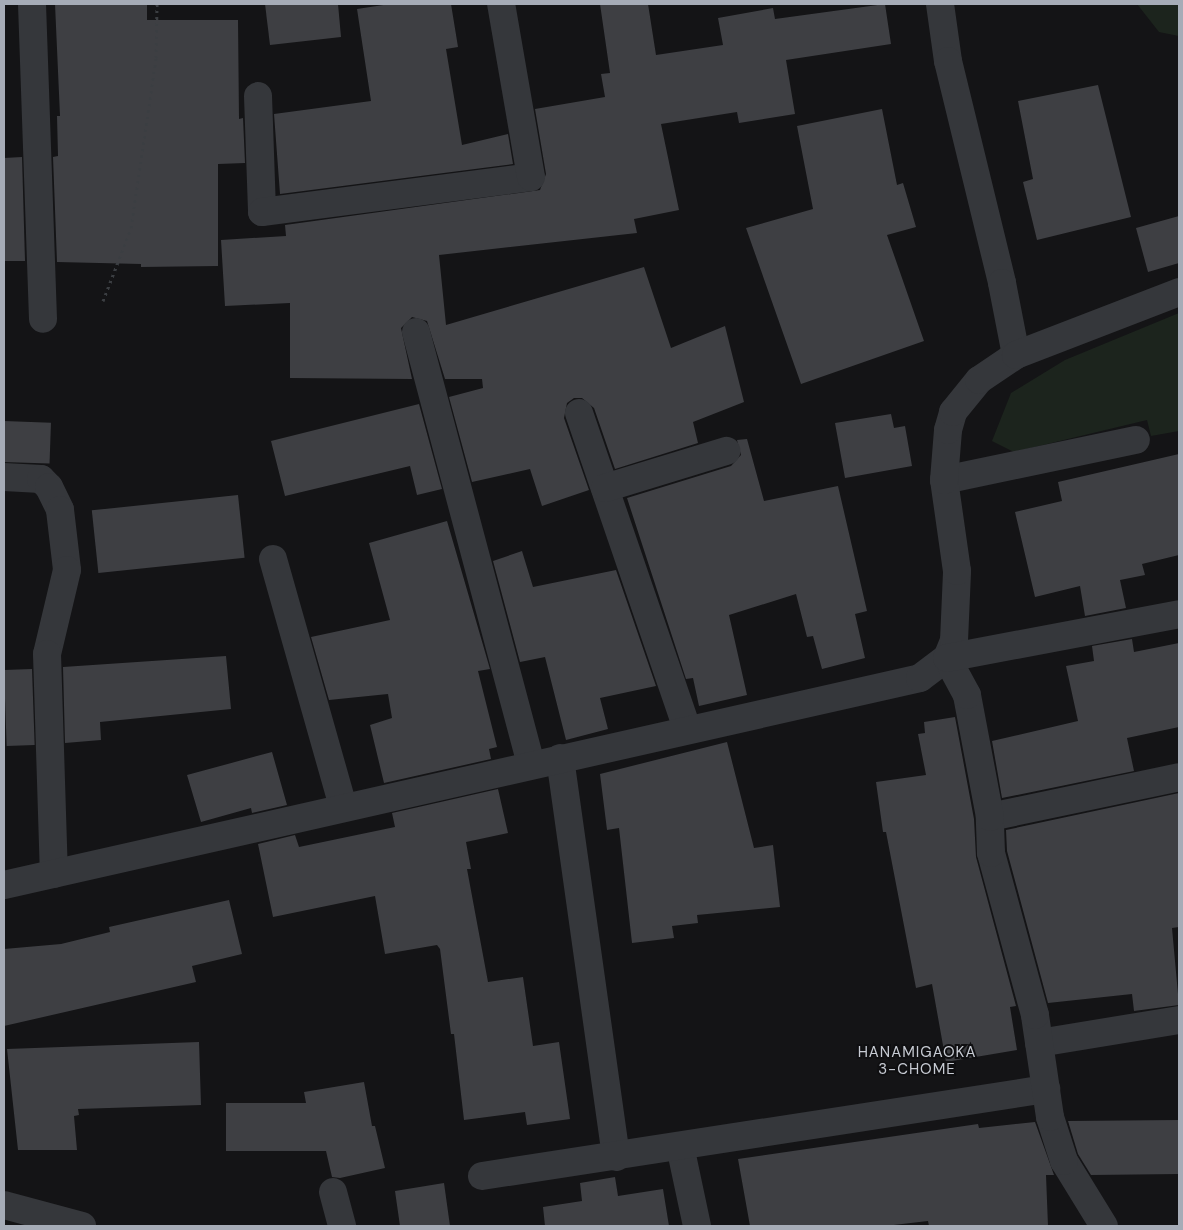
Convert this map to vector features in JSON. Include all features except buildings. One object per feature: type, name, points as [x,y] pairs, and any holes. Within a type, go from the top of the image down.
[{"type":"street","points":[[32,4],[43,318]]},
{"type":"street","points":[[258,96],[262,212],[531,176],[501,4]]},
{"type":"street","points":[[940,4],[948,60],[1002,284],[1016,355]]},
{"type":"street","points":[[947,658],[954,642],[958,600],[944,480],[948,430],[953,412],[979,380],[1016,355],[1179,292]]},
{"type":"street","points":[[416,332],[531,764]]},
{"type":"street","points":[[579,413],[687,729]]},
{"type":"street","points":[[944,480],[1136,440]]},
{"type":"street","points":[[605,488],[726,451]]},
{"type":"street","points":[[4,477],[40,479],[49,487],[60,510],[67,570],[47,654],[54,874]]},
{"type":"street","points":[[273,559],[342,808]]},
{"type":"street","points":[[4,885],[531,764],[920,678],[947,658],[1179,614]]},
{"type":"street","points":[[947,658],[967,696],[990,817],[991,853],[1035,1015],[1050,1117],[1064,1161],[1104,1226]]},
{"type":"street","points":[[560,758],[616,1157]]},
{"type":"street","points":[[990,817],[1179,777]]},
{"type":"street","points":[[1039,1043],[1179,1020]]},
{"type":"street","points":[[482,1176],[616,1157],[1046,1089]]},
{"type":"street","points":[[680,1146],[697,1226]]},
{"type":"street","points":[[333,1192],[342,1226]]},
{"type":"street","points":[[7,1213],[82,1226]]},
{"type":"path","points":[[103,301],[131,228],[156,58],[157,4]]},
{"type":"shaded area","points":[[1137,4],[1179,4],[1179,36],[1159,32]]},
{"type":"shaded area","points":[[1179,313],[1179,431],[1151,436],[1147,420],[1014,452],[992,441],[1011,393],[1065,360]]},
{"type":"district","name":"HANAMIGAOKA 3-CHOME","points":[[917,1060]]}]
